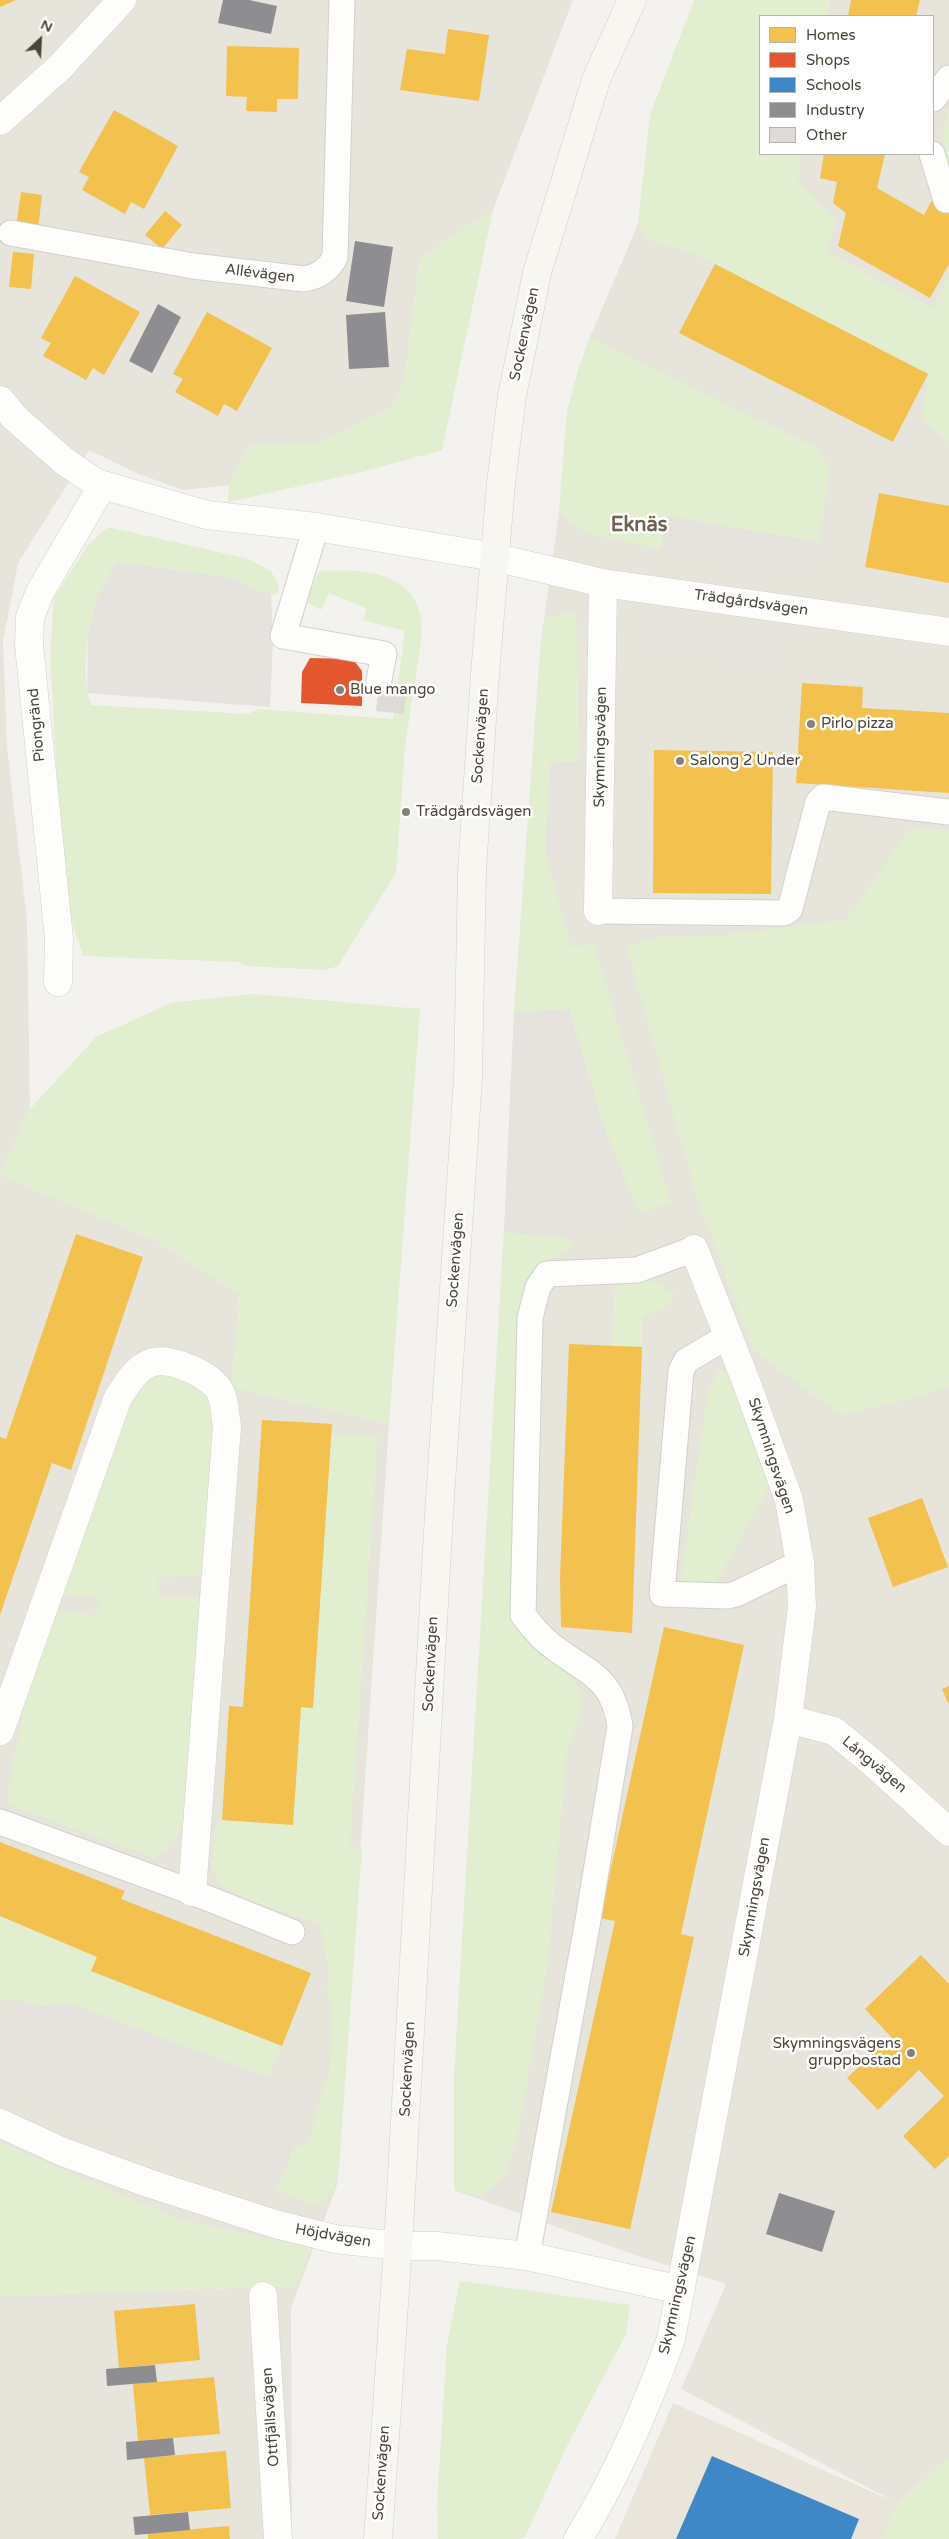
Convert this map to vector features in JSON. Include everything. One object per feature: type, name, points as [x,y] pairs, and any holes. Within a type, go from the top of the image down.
[{"type":"street","points":[[0,121],[60,67],[122,0]]},
{"type":"street","name":"Sockenvägen","points":[[378,2539],[398,2246],[439,1514],[468,1078],[472,872],[494,557],[512,396],[538,273],[596,80],[632,0]]},
{"type":"street","points":[[0,400],[14,418],[64,462],[102,486],[207,515],[316,527],[494,557]]},
{"type":"street","name":"Piongränd","points":[[58,982],[59,939],[30,655],[30,618],[40,592],[102,486]]},
{"type":"street","name":"Trädgårdsvägen","points":[[494,557],[603,583],[949,632]]},
{"type":"street","name":"Skymningsvägen","points":[[598,911],[603,583]]},
{"type":"street","name":"Skymningsvägen","points":[[578,2539],[596,2511],[645,2411],[671,2339],[682,2290],[788,1719],[802,1607],[800,1563],[789,1500],[694,1249]]},
{"type":"street","points":[[0,1731],[45,1598],[117,1400],[127,1382],[152,1362],[167,1361],[198,1373],[208,1379],[222,1394],[226,1426],[192,1892]]},
{"type":"street","name":"Långvägen","points":[[788,1719],[834,1731],[949,1832]]},
{"type":"street","name":"Höjdvägen","points":[[0,2123],[63,2152],[142,2181],[275,2224],[335,2239],[398,2246],[437,2246],[527,2256],[682,2290]]},
{"type":"street","name":"Ottfjällsvägen","points":[[262,2296],[278,2539]]},
{"type":"lane","name":"Allévägen","points":[[11,233],[192,266],[304,280],[313,278],[330,266],[335,257],[342,0]]},
{"type":"lane","points":[[934,98],[949,78]]},
{"type":"lane","points":[[932,155],[946,200]]},
{"type":"lane","points":[[316,527],[283,636],[384,654],[379,680]]},
{"type":"lane","points":[[598,911],[784,914],[790,909],[818,802],[823,797],[949,812]]},
{"type":"lane","points":[[527,2256],[588,1920],[620,1726],[617,1705],[599,1679],[580,1663],[546,1641],[523,1615],[530,1318],[538,1287],[547,1274],[637,1270],[694,1249]]},
{"type":"lane","points":[[728,1336],[686,1361],[681,1371],[662,1594],[727,1596],[736,1594],[800,1563]]},
{"type":"lane","points":[[0,1822],[192,1892],[292,1932]]},
{"type":"shaded area","points":[[0,0],[573,0],[493,210],[420,258],[405,378],[392,407],[318,443],[249,446],[229,485],[183,490],[136,473],[89,450],[18,563],[3,642],[7,747],[27,921],[30,1109],[0,1174]]},
{"type":"shaded area","points":[[830,0],[949,0],[949,2458],[897,2503],[681,2389],[726,2284],[635,2255],[454,2190],[454,2081],[504,1232],[514,1012],[541,641],[559,513],[567,412],[578,371],[590,337],[638,224],[656,196],[797,179],[801,155],[934,155],[934,15],[827,15]]},
{"type":"shaded area","points":[[667,516],[819,542],[814,574],[661,549]]},
{"type":"shaded area","points":[[116,562],[232,578],[261,592],[271,593],[273,643],[270,707],[87,693],[88,637],[95,603]]},
{"type":"shaded area","points":[[650,614],[774,635],[769,664],[645,643]]},
{"type":"shaded area","points":[[579,762],[574,858],[545,856],[550,763]]},
{"type":"shaded area","points":[[569,1009],[604,1127],[636,1208],[564,1237],[504,1232],[514,1012]]},
{"type":"shaded area","points":[[0,1175],[157,1241],[240,1295],[232,1387],[389,1424],[339,2167],[337,2185],[291,2308],[292,2539],[0,2539],[0,2296],[295,2286],[311,2248],[179,2220],[0,2143]]},
{"type":"shaded area","points":[[22,2001],[40,2007],[65,2002],[315,2095],[276,2190],[0,2082],[0,2049]]},
{"type":"shaded area","points":[[673,2403],[897,2503],[882,2539],[615,2539]]},
{"type":"green space","points":[[694,0],[830,0],[827,15],[759,15],[759,155],[801,155],[797,179],[836,222],[827,252],[932,308],[949,277],[949,443],[922,419],[928,374],[715,264],[680,248],[657,244],[647,239],[638,224],[650,115]]},
{"type":"green space","points":[[949,110],[949,165],[942,135]]},
{"type":"green space","points":[[493,210],[442,450],[366,471],[228,502],[229,485],[249,445],[318,443],[392,407],[405,378],[420,258]]},
{"type":"green space","points":[[590,337],[821,450],[830,470],[819,542],[667,517],[661,549],[587,534],[559,513],[567,412],[578,371]]},
{"type":"green space","points":[[108,527],[249,559],[271,571],[279,586],[276,595],[271,595],[232,578],[95,603],[86,655],[86,682],[92,705],[248,714],[258,709],[393,719],[405,631],[363,620],[367,609],[329,593],[321,610],[306,602],[319,571],[338,570],[374,574],[390,579],[403,587],[414,598],[420,614],[422,635],[405,746],[396,873],[338,966],[325,970],[245,966],[240,962],[83,956],[64,897],[50,656],[54,598],[88,545]]},
{"type":"green space","points":[[572,612],[577,626],[579,762],[550,763],[546,856],[571,947],[594,944],[671,1202],[645,1212],[636,1208],[604,1127],[514,1012],[541,641],[546,618]]},
{"type":"green space","points":[[910,828],[949,832],[949,1386],[916,1398],[840,1415],[753,1350],[697,1198],[626,946],[657,937],[726,935],[847,919]]},
{"type":"green space","points":[[253,994],[420,1009],[389,1424],[231,1387],[240,1295],[157,1241],[0,1175],[30,1109],[96,1037],[171,1003]]},
{"type":"green space","points":[[504,1232],[564,1237],[574,1246],[537,1267],[523,1288],[519,1473],[510,1574],[512,1612],[580,1688],[582,1713],[567,1751],[548,1962],[517,2140],[505,2174],[482,2197],[454,2190],[454,2081]]},
{"type":"green space","points":[[615,1280],[653,1281],[676,1295],[665,1309],[642,1316],[642,1347],[612,1346]]},
{"type":"green space","points":[[718,1371],[728,1372],[770,1486],[714,1587],[680,1582],[708,1392]]},
{"type":"green space","points":[[146,1376],[191,1376],[210,1396],[218,1420],[208,1575],[158,1578],[159,1597],[210,1597],[183,1827],[165,1850],[153,1858],[7,1804],[10,1779],[25,1706],[51,1609],[95,1615],[100,1598],[59,1593],[126,1396]]},
{"type":"green space","points":[[331,1435],[378,1436],[350,1846],[362,1848],[339,2167],[337,2181],[333,2190],[316,2207],[276,2190],[293,2149],[310,2141],[321,2093],[330,2071],[331,2005],[326,1990],[329,1975],[320,1924],[255,1902],[221,1886],[212,1866],[215,1828],[222,1820],[292,1824],[301,1707],[313,1707]]},
{"type":"green space","points":[[0,1916],[97,1957],[91,1971],[282,2046],[267,2077],[65,2002],[40,2007],[22,2001],[0,1999]]},
{"type":"green space","points":[[0,2143],[179,2220],[311,2248],[295,2286],[0,2296]]},
{"type":"green space","points":[[460,2281],[630,2305],[626,2334],[565,2450],[525,2537],[518,2539],[438,2539],[437,2504],[447,2344]]},
{"type":"green space","points":[[949,2458],[949,2539],[882,2539],[897,2503]]},
{"type":"building: Homes","points":[[0,0],[16,0],[0,7]]},
{"type":"building: Homes","points":[[851,0],[920,0],[916,15],[848,15]]},
{"type":"building: Homes","points":[[448,29],[489,35],[479,101],[400,90],[407,49],[445,54]]},
{"type":"building: Homes","points":[[227,46],[299,48],[298,99],[277,99],[277,112],[246,111],[247,97],[226,96]]},
{"type":"building: Homes","points":[[114,110],[178,146],[144,209],[131,202],[125,214],[82,190],[89,177],[79,172]]},
{"type":"building: Homes","points":[[824,155],[885,155],[877,188],[924,215],[932,200],[949,210],[949,264],[930,298],[838,246],[846,213],[833,203],[837,182],[820,178]]},
{"type":"building: Homes","points":[[21,192],[42,195],[38,229],[16,227]]},
{"type":"building: Homes","points":[[165,211],[182,225],[162,249],[145,235]]},
{"type":"building: Homes","points":[[13,252],[34,254],[31,289],[9,287]]},
{"type":"building: Homes","points":[[715,264],[928,374],[893,442],[679,333]]},
{"type":"building: Homes","points":[[75,276],[140,312],[104,375],[93,368],[86,380],[43,356],[51,343],[41,338]]},
{"type":"building: Homes","points":[[207,312],[272,348],[237,411],[224,404],[218,416],[175,392],[183,379],[173,374]]},
{"type":"building: Homes","points":[[879,493],[949,506],[949,583],[865,567]]},
{"type":"building: Homes","points":[[802,683],[863,687],[862,708],[949,713],[949,793],[796,783]]},
{"type":"building: Homes","points":[[654,750],[773,752],[771,894],[653,893]]},
{"type":"building: Homes","points":[[76,1234],[143,1257],[71,1470],[52,1463],[0,1615],[0,1437],[6,1439]]},
{"type":"building: Homes","points":[[569,1344],[642,1347],[632,1633],[561,1627],[560,1578]]},
{"type":"building: Homes","points":[[262,1420],[332,1424],[313,1708],[301,1707],[293,1825],[222,1820],[229,1706],[243,1707]]},
{"type":"building: Homes","points":[[922,1498],[948,1567],[893,1587],[868,1518]]},
{"type":"building: Homes","points":[[664,1627],[744,1645],[681,1934],[694,1937],[630,2229],[551,2212],[615,1921],[600,1918]]},
{"type":"building: Homes","points":[[949,1686],[949,1705],[942,1689]]},
{"type":"building: Homes","points":[[0,1842],[125,1891],[121,1899],[311,1973],[282,2046],[91,1971],[97,1957],[0,1916]]},
{"type":"building: Homes","name":"Skymningsvägens gruppbostad","points":[[921,1955],[949,1984],[949,2156],[935,2169],[903,2136],[944,2096],[919,2070],[878,2110],[847,2078],[891,2037],[865,2009]]},
{"type":"building: Homes","points":[[195,2304],[200,2360],[119,2368],[114,2311]]},
{"type":"building: Homes","points":[[214,2377],[220,2434],[138,2441],[133,2384]]},
{"type":"building: Homes","points":[[226,2451],[231,2508],[150,2515],[144,2458]]},
{"type":"building: Homes","points":[[229,2526],[230,2539],[148,2539],[148,2533]]},
{"type":"building: Shops","points":[[310,658],[353,659],[362,671],[362,706],[301,703],[302,672]]},
{"type":"building: Schools","points":[[712,2456],[859,2519],[851,2539],[676,2539]]},
{"type":"building: Industry","points":[[223,0],[249,0],[277,6],[271,34],[218,23]]},
{"type":"building: Industry","points":[[355,241],[393,247],[384,307],[346,301]]},
{"type":"building: Industry","points":[[158,304],[181,317],[152,373],[129,361]]},
{"type":"building: Industry","points":[[385,312],[389,367],[349,369],[346,315]]},
{"type":"building: Industry","points":[[779,2193],[835,2211],[822,2252],[766,2234]]},
{"type":"building: Industry","points":[[155,2365],[157,2382],[107,2386],[106,2369]]},
{"type":"building: Industry","points":[[173,2438],[175,2455],[127,2460],[126,2442]]},
{"type":"building: Industry","points":[[188,2512],[190,2530],[135,2535],[133,2517]]},
{"type":"building: Other","points":[[378,692],[406,696],[404,714],[376,711]]},
{"type":"place","name":"Blue mango","points":[[340,690]]},
{"type":"place","name":"Pirlo pizza","points":[[811,724]]},
{"type":"place","name":"Salong 2 Under","points":[[680,761]]},
{"type":"place","name":"Trädgårdsvägen","points":[[406,812]]},
{"type":"place","name":"Skymningsvägens gruppbostad","points":[[911,2053]]},
{"type":"district","name":"Eknäs","points":[[639,526]]}]
